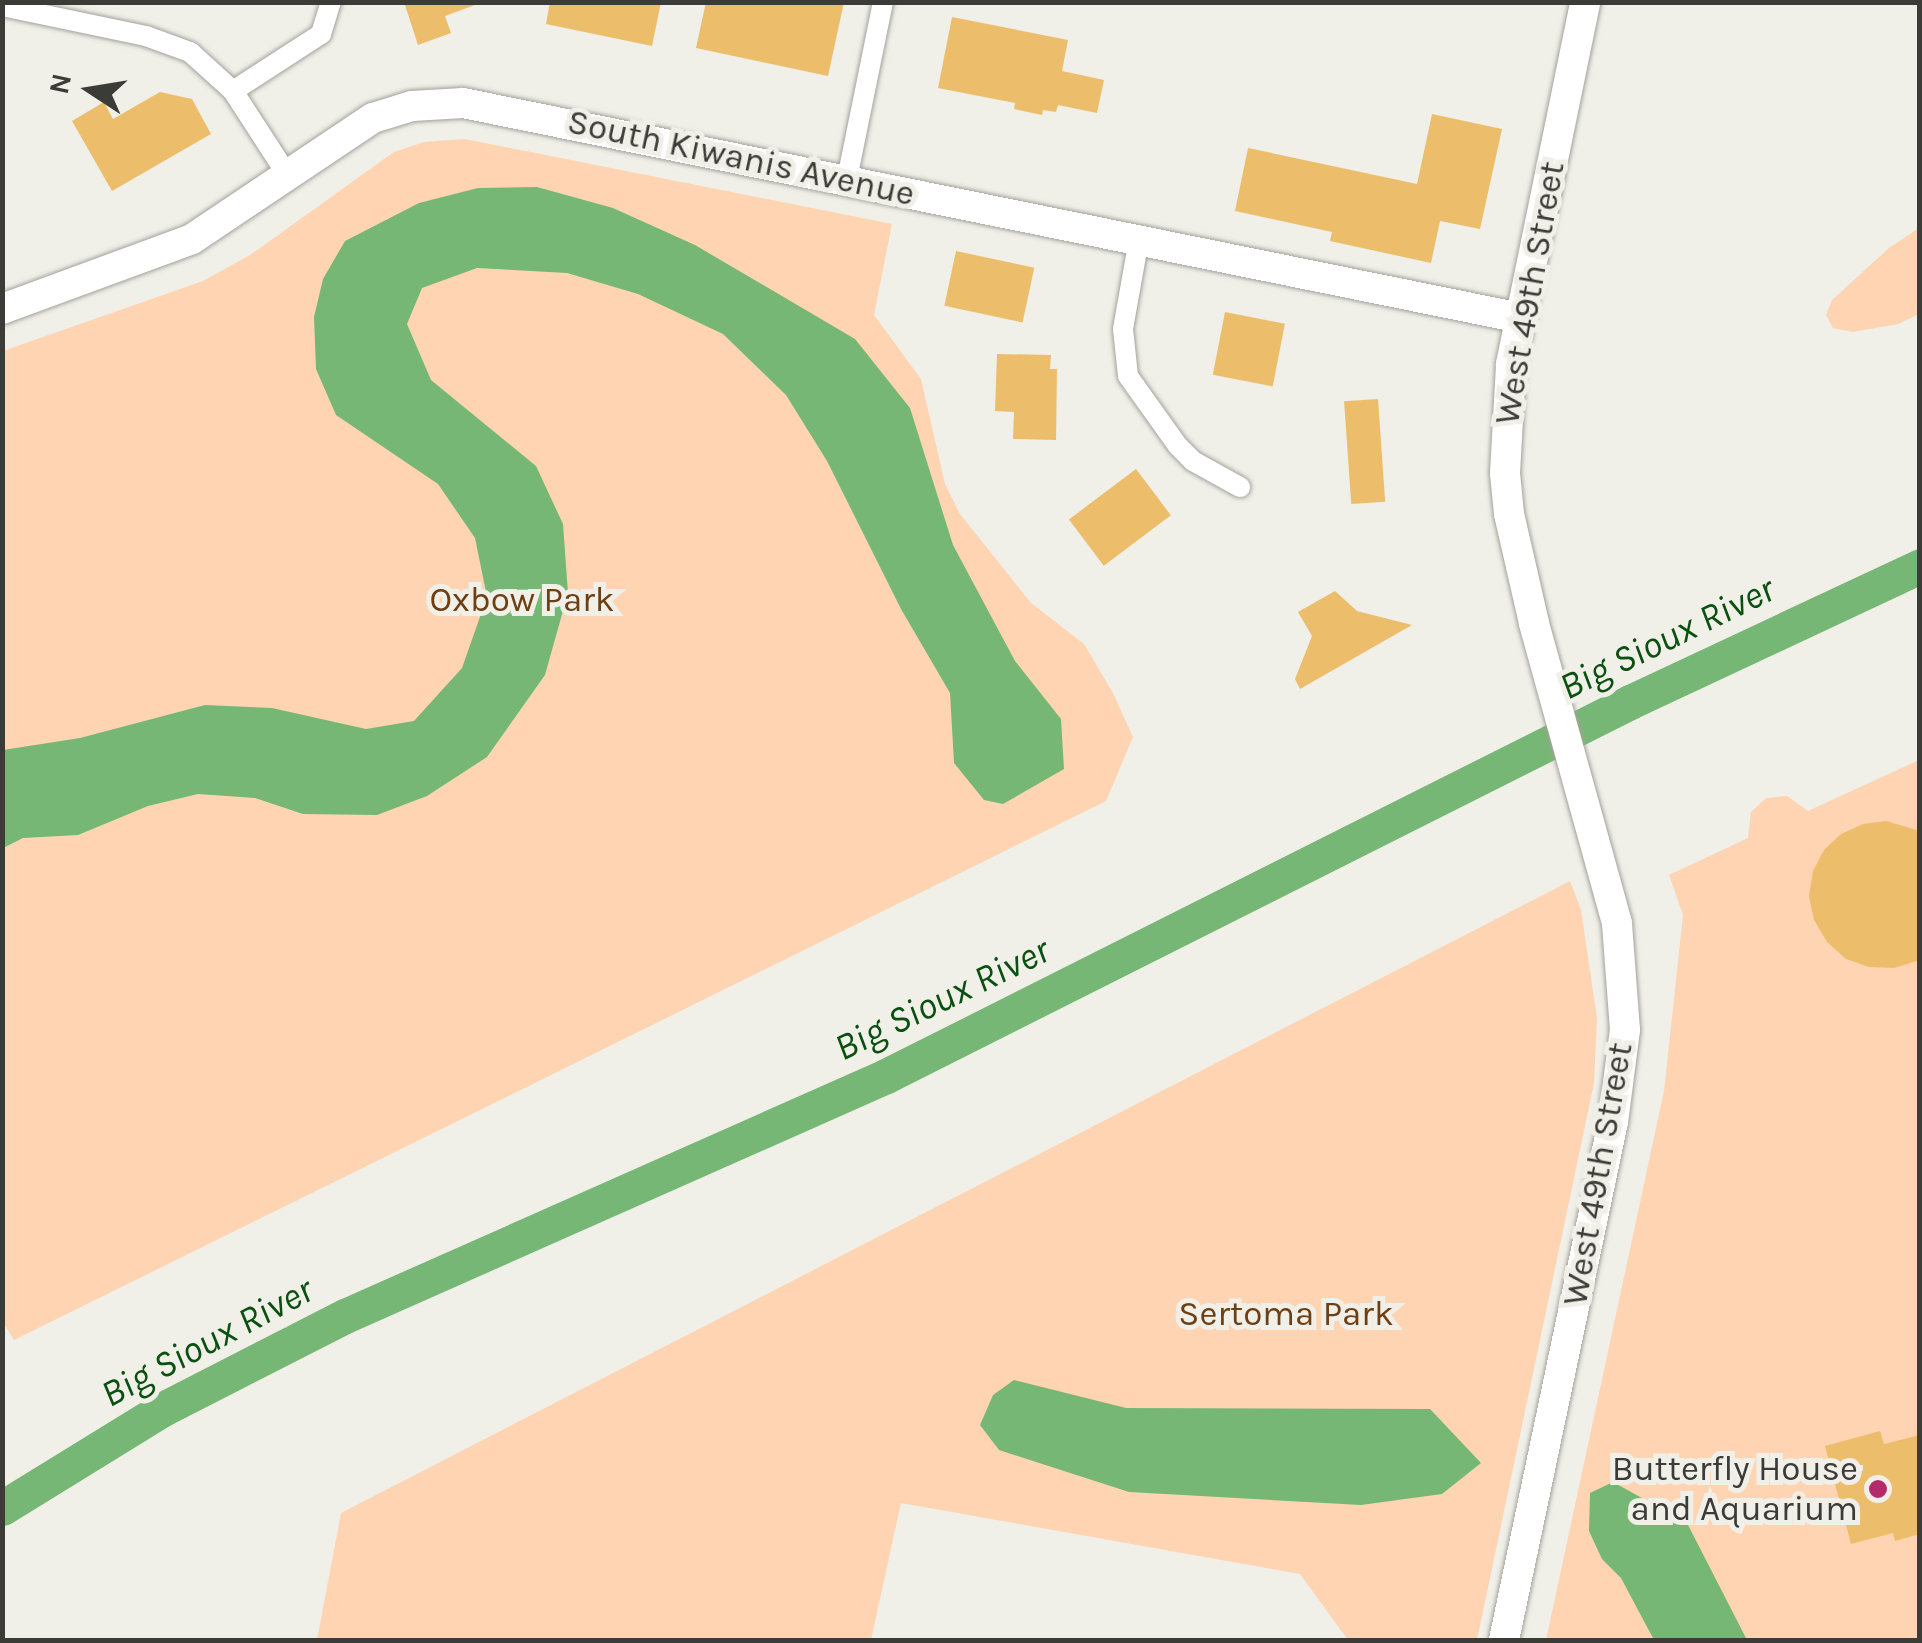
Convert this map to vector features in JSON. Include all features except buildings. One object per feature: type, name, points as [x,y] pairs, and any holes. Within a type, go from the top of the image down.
[{"type":"main road","name":"West 49th Street","points":[[1504,1640],[1622,1067],[1622,958],[1534,623],[1509,514],[1505,473],[1506,402],[1586,2]]},
{"type":"main road","name":"South Kiwanis Avenue","points":[[2,308],[192,239],[372,118],[436,103],[492,107],[1521,318]]},
{"type":"street","points":[[233,91],[320,34],[331,2]]},
{"type":"street","points":[[847,179],[884,2]]},
{"type":"street","points":[[2,6],[161,41],[190,52],[233,91],[288,176]]},
{"type":"street","points":[[1139,239],[1123,329],[1128,376],[1139,397],[1186,454],[1240,487]]},
{"type":"green space","name":"Oxbow Park","points":[[465,139],[892,224],[874,315],[921,379],[945,484],[960,514],[1031,603],[1084,644],[1133,737],[1106,801],[14,1340],[3,1322],[3,351],[203,281],[250,255],[394,152],[424,142]]},
{"type":"green space","points":[[1919,228],[1919,314],[1898,324],[1853,332],[1833,328],[1826,315],[1832,300],[1889,248]]},
{"type":"green space","points":[[1919,760],[1919,1640],[1546,1640],[1664,1091],[1683,915],[1669,875],[1748,838],[1751,812],[1766,798],[1787,796],[1808,811]]},
{"type":"green space","name":"Sertoma Park","points":[[1570,881],[1581,910],[1597,1018],[1594,1083],[1477,1640],[1348,1640],[1300,1574],[901,1503],[871,1640],[317,1640],[341,1513]]},
{"type":"shaded area","points":[[537,187],[613,208],[695,245],[855,339],[910,408],[953,545],[1015,661],[1061,719],[1064,769],[1003,804],[984,800],[954,763],[950,693],[901,609],[827,461],[786,395],[723,334],[638,294],[567,273],[477,268],[422,288],[407,324],[431,380],[536,466],[563,524],[568,593],[545,675],[487,757],[427,796],[377,815],[303,814],[255,798],[198,794],[148,806],[78,835],[23,838],[3,848],[3,750],[80,738],[205,705],[272,708],[366,729],[414,721],[462,668],[487,597],[475,538],[438,484],[336,415],[316,369],[314,317],[323,279],[345,241],[419,203],[478,188]]},
{"type":"shaded area","points":[[1014,1380],[1126,1408],[1430,1409],[1481,1463],[1442,1494],[1361,1505],[1129,1492],[999,1450],[980,1425],[993,1395]]},
{"type":"shaded area","points":[[1613,1482],[1687,1523],[1747,1640],[1654,1640],[1621,1578],[1602,1559],[1589,1531],[1590,1493]]},
{"type":"waterway","name":"Big Sioux River","points":[[2,1508],[163,1409],[345,1316],[886,1076],[1630,702],[1920,566]]},
{"type":"place","name":"Butterfly House and Aquarium","points":[[1878,1489]]}]
